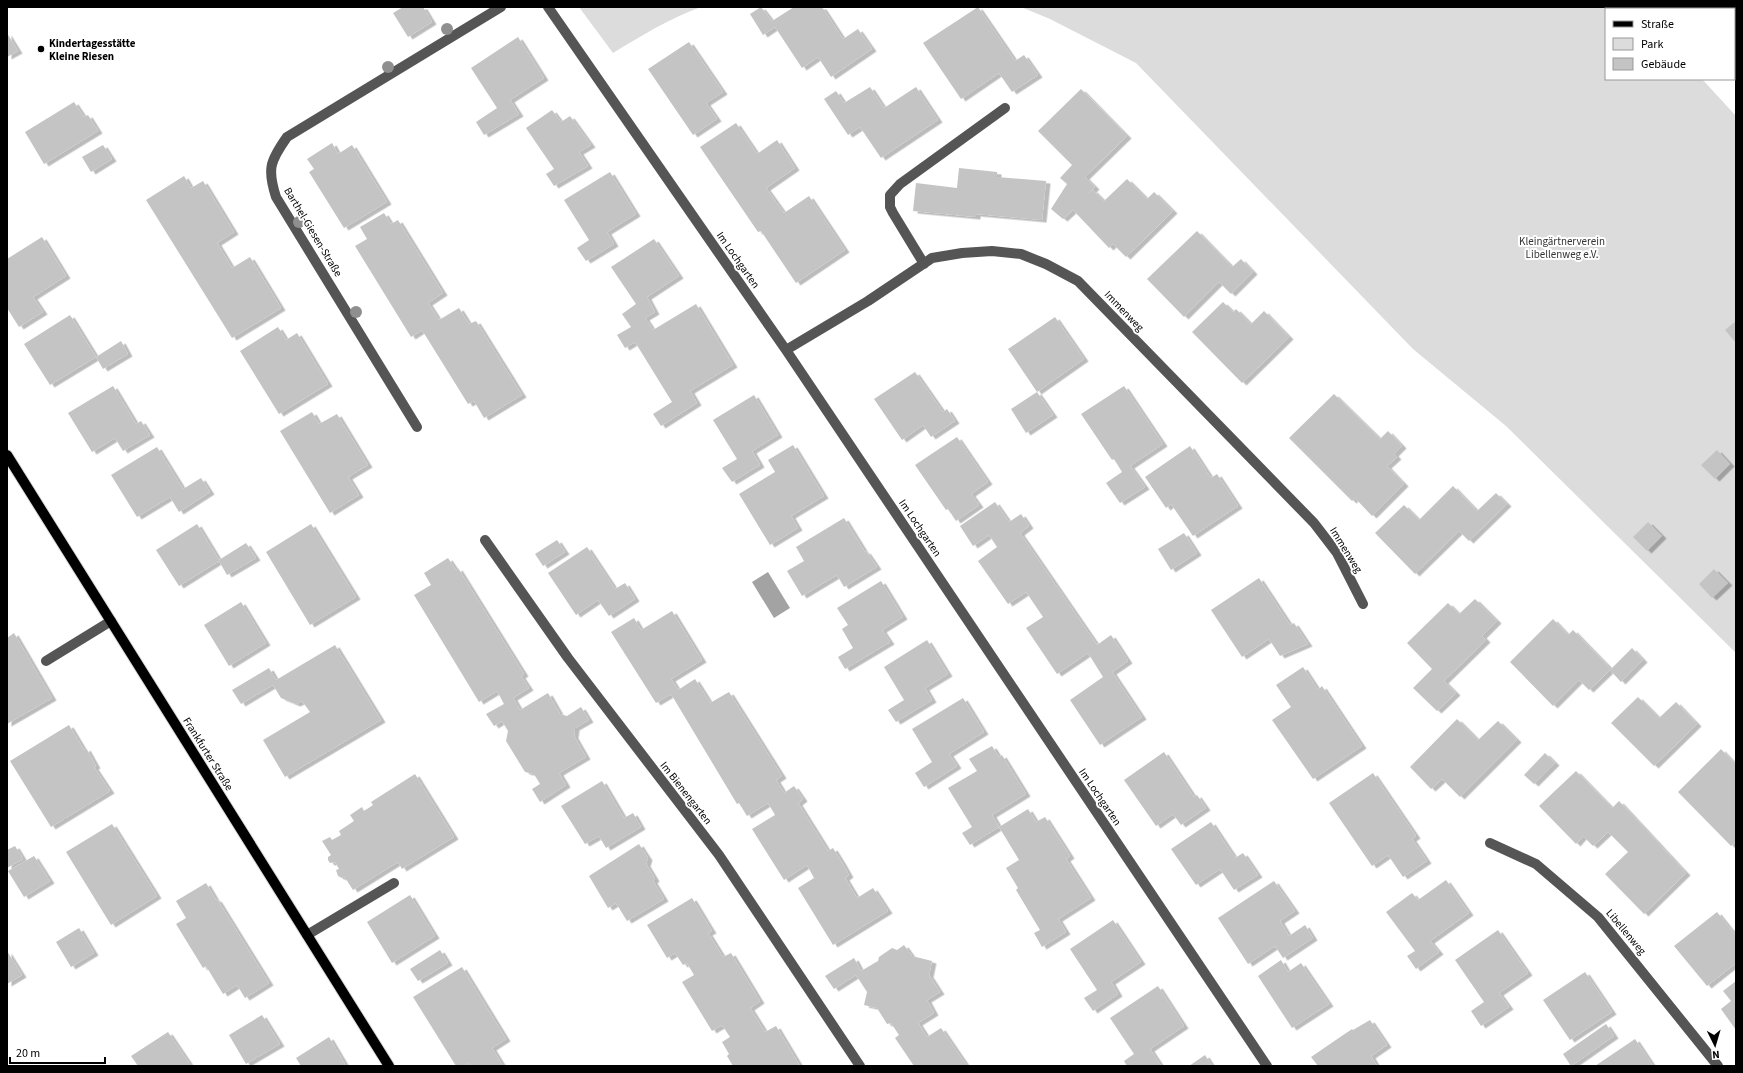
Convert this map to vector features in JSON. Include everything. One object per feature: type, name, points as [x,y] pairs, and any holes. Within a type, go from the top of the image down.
[{"type":"main road","name":"Frankfurter Straße","points":[[7,455],[390,1066]]},
{"type":"street","name":"Barthel-Giesen-Straße","points":[[417,427],[276,197],[271,181],[270,168],[276,152],[287,137],[501,7]]},
{"type":"street","name":"Im Lochgarten","points":[[548,7],[786,350],[1267,1066]]},
{"type":"street","points":[[924,264],[890,207],[890,195],[900,184],[1005,108]]},
{"type":"street","name":"Immenweg","points":[[786,350],[868,301],[932,258],[962,253],[992,251],[1021,254],[1046,264],[1078,281],[1314,523],[1337,553],[1363,604]]},
{"type":"street","name":"Im Bienengarten","points":[[485,540],[568,658],[719,855],[860,1066]]},
{"type":"street","points":[[46,661],[111,621]]},
{"type":"street","name":"Libellenweg","points":[[1490,842],[1536,864],[1598,917],[1718,1066]]},
{"type":"street","points":[[307,935],[394,883]]},
{"type":"green space","points":[[579,7],[701,7],[667,22],[613,53]]},
{"type":"green space","name":"Kleingärtnerverein Libellenweg e.V.","points":[[1021,7],[1637,7],[1638,8],[1605,8],[1605,80],[1703,80],[1736,116],[1736,653],[1506,426],[1413,349],[1136,63],[1050,19]]},
{"type":"shaded area","points":[[768,572],[790,608],[774,618],[752,582]]},
{"type":"building","points":[[403,7],[423,7],[432,22],[408,37],[393,13]]},
{"type":"building","points":[[761,7],[772,21],[794,7],[822,7],[843,39],[858,29],[872,49],[831,77],[818,57],[802,68],[775,27],[763,35],[750,14]]},
{"type":"building","points":[[978,7],[1015,61],[1024,55],[1038,75],[1012,92],[999,73],[961,99],[923,43]]},
{"type":"building","points":[[7,33],[18,51],[7,57]]},
{"type":"building","points":[[518,37],[544,78],[510,100],[519,114],[484,135],[476,122],[497,108],[471,68]]},
{"type":"building","points":[[689,42],[723,92],[706,103],[717,119],[693,135],[648,69]]},
{"type":"building","points":[[870,87],[884,108],[916,87],[938,120],[881,158],[860,127],[848,135],[824,99],[836,91],[844,103]]},
{"type":"building","points":[[1081,89],[1127,136],[1085,177],[1095,187],[1087,195],[1093,190],[1104,201],[1127,179],[1147,199],[1154,192],[1173,211],[1126,257],[1113,244],[1109,248],[1073,210],[1063,219],[1051,209],[1067,184],[1060,178],[1072,165],[1038,131]]},
{"type":"building","points":[[74,102],[84,117],[88,115],[98,131],[44,164],[25,132]]},
{"type":"building","points":[[552,110],[561,122],[570,116],[591,145],[579,152],[588,166],[554,186],[546,174],[554,169],[526,128]]},
{"type":"building","points":[[736,123],[757,154],[777,140],[795,168],[766,188],[784,213],[809,196],[845,250],[796,283],[761,231],[758,232],[700,147]]},
{"type":"building","points":[[332,143],[338,154],[352,145],[387,202],[344,228],[309,172],[314,169],[307,159]]},
{"type":"building","points":[[103,145],[112,159],[91,172],[82,157]]},
{"type":"building","points":[[959,168],[997,172],[997,177],[1046,181],[1042,220],[976,214],[976,217],[913,211],[916,183],[957,188]]},
{"type":"building","points":[[610,172],[636,214],[607,232],[614,244],[586,261],[577,248],[589,240],[564,200]]},
{"type":"building","points":[[184,176],[191,188],[203,181],[234,232],[217,243],[232,268],[250,257],[281,308],[232,338],[146,200]]},
{"type":"building","points":[[384,213],[391,224],[398,220],[443,293],[428,303],[439,320],[459,308],[469,324],[476,321],[522,395],[484,418],[474,401],[468,404],[422,330],[411,337],[355,246],[367,239],[360,227]]},
{"type":"building","points":[[1197,231],[1232,267],[1241,259],[1253,272],[1231,294],[1219,282],[1184,317],[1147,279]]},
{"type":"building","points":[[42,237],[66,276],[33,297],[43,312],[19,327],[7,308],[7,259]]},
{"type":"building","points":[[654,239],[679,276],[647,297],[655,312],[645,318],[653,330],[696,304],[733,365],[690,391],[697,403],[661,426],[653,414],[672,402],[635,342],[625,348],[617,335],[631,327],[622,314],[636,304],[611,267]]},
{"type":"building","points":[[1223,302],[1233,312],[1236,309],[1251,324],[1264,311],[1289,337],[1242,383],[1192,332]]},
{"type":"building","points":[[70,315],[96,357],[50,385],[24,344]]},
{"type":"building","points":[[1055,317],[1084,359],[1037,392],[1008,349]]},
{"type":"building","points":[[1736,321],[1736,343],[1725,330]]},
{"type":"building","points":[[278,327],[286,340],[297,333],[328,384],[279,414],[240,351]]},
{"type":"building","points":[[121,341],[128,354],[103,369],[96,357]]},
{"type":"building","points":[[915,372],[943,412],[947,409],[955,421],[931,437],[923,425],[902,440],[874,399]]},
{"type":"building","points":[[113,386],[136,424],[141,421],[150,435],[123,451],[115,438],[92,452],[68,413]]},
{"type":"building","points":[[1124,386],[1163,444],[1130,466],[1145,487],[1120,503],[1106,483],[1122,472],[1114,459],[1112,460],[1081,414]]},
{"type":"building","points":[[1037,392],[1053,415],[1026,433],[1011,409]]},
{"type":"building","points":[[1334,394],[1380,439],[1388,431],[1402,446],[1394,454],[1397,457],[1387,466],[1404,484],[1372,516],[1355,498],[1352,501],[1289,438]]},
{"type":"building","points":[[754,395],[778,435],[752,451],[760,465],[732,482],[722,468],[737,459],[713,420]]},
{"type":"building","points":[[312,412],[319,424],[337,414],[368,465],[348,477],[359,495],[330,513],[280,431]]},
{"type":"building","points":[[957,437],[988,482],[971,494],[979,505],[956,521],[948,509],[946,510],[915,465]]},
{"type":"building","points":[[793,445],[824,496],[791,516],[798,528],[770,545],[739,494],[775,472],[768,460]]},
{"type":"building","points":[[1190,446],[1211,478],[1217,474],[1238,506],[1193,536],[1171,504],[1166,508],[1145,477]]},
{"type":"building","points":[[157,447],[183,489],[201,478],[210,492],[179,512],[170,497],[137,517],[111,475]]},
{"type":"building","points":[[1717,450],[1730,464],[1715,479],[1701,465]]},
{"type":"building","points":[[1453,486],[1477,511],[1496,493],[1507,504],[1469,541],[1459,531],[1415,574],[1375,533],[1404,505],[1419,520]]},
{"type":"building","points":[[995,502],[1009,522],[1021,514],[1029,526],[1020,533],[1097,645],[1111,635],[1128,661],[1112,672],[1142,717],[1100,745],[1070,700],[1103,677],[1088,653],[1057,674],[1026,628],[1043,617],[1026,592],[1008,604],[978,561],[997,547],[989,535],[973,546],[960,526]]},
{"type":"building","points":[[844,518],[865,552],[866,551],[877,567],[844,587],[837,575],[802,596],[787,571],[804,561],[796,547]]},
{"type":"building","points":[[1648,522],[1662,536],[1647,551],[1633,537]]},
{"type":"building","points":[[197,524],[219,560],[246,543],[256,558],[227,575],[219,561],[179,586],[156,550]]},
{"type":"building","points":[[311,524],[356,597],[310,625],[266,552]]},
{"type":"building","points":[[1184,533],[1197,553],[1171,570],[1158,549]]},
{"type":"building","points":[[557,540],[565,552],[543,566],[535,554]]},
{"type":"building","points":[[587,547],[615,589],[625,583],[635,599],[609,616],[598,600],[576,615],[548,573]]},
{"type":"building","points":[[448,558],[456,570],[458,568],[524,674],[521,676],[529,688],[513,698],[520,710],[548,693],[560,714],[567,716],[581,707],[589,720],[575,728],[574,736],[586,757],[559,773],[566,785],[540,802],[532,789],[540,784],[534,774],[525,772],[506,741],[508,731],[502,721],[494,726],[486,714],[504,704],[497,691],[479,702],[414,595],[431,585],[424,573]]},
{"type":"building","points":[[1714,569],[1728,583],[1712,598],[1699,584]]},
{"type":"building","points":[[1259,578],[1290,625],[1294,623],[1308,644],[1280,656],[1269,639],[1242,657],[1211,610]]},
{"type":"building","points":[[881,581],[903,617],[882,630],[890,642],[845,669],[838,657],[853,648],[842,629],[848,625],[837,608]]},
{"type":"building","points":[[1475,599],[1497,621],[1482,636],[1486,640],[1444,681],[1456,693],[1437,711],[1413,688],[1432,669],[1407,643],[1448,603],[1459,614]]},
{"type":"building","points":[[241,602],[266,643],[229,666],[204,625]]},
{"type":"building","points":[[672,611],[702,660],[671,679],[678,690],[695,679],[710,703],[729,692],[782,776],[776,780],[784,793],[794,786],[803,799],[798,803],[828,851],[833,848],[849,875],[845,878],[857,898],[873,888],[888,911],[833,945],[798,888],[814,878],[807,865],[784,880],[752,829],[775,815],[768,803],[747,816],[739,803],[737,804],[671,694],[656,703],[611,632],[634,618],[641,630]]},
{"type":"building","points":[[1553,619],[1568,635],[1573,630],[1611,669],[1632,648],[1643,660],[1621,682],[1610,670],[1589,690],[1579,680],[1553,706],[1510,662]]},
{"type":"building","points":[[14,633],[52,698],[7,724],[7,638]]},
{"type":"building","points":[[927,640],[948,674],[925,688],[932,700],[896,722],[888,710],[904,700],[884,667]]},
{"type":"building","points":[[335,645],[381,720],[285,777],[263,740],[310,712],[302,701],[296,704],[281,698],[273,685],[241,704],[232,690],[269,668],[276,680]]},
{"type":"building","points":[[1303,667],[1318,690],[1322,686],[1362,746],[1313,779],[1272,720],[1291,707],[1276,685]]},
{"type":"building","points":[[1638,697],[1659,718],[1676,702],[1697,724],[1654,766],[1611,723]]},
{"type":"building","points":[[963,698],[984,732],[949,754],[957,766],[924,787],[915,773],[932,762],[912,729]]},
{"type":"building","points":[[1457,719],[1478,740],[1498,721],[1517,740],[1460,797],[1442,779],[1431,789],[1410,767]]},
{"type":"building","points":[[69,725],[84,750],[86,748],[96,766],[94,767],[110,791],[51,827],[10,761]]},
{"type":"building","points":[[992,746],[999,757],[1002,755],[1026,794],[992,815],[999,827],[970,845],[962,833],[972,827],[948,788],[977,771],[969,759]]},
{"type":"building","points":[[1721,749],[1736,765],[1736,842],[1731,846],[1678,792]]},
{"type":"building","points":[[1164,752],[1194,797],[1197,795],[1206,808],[1181,825],[1173,814],[1156,826],[1124,780]]},
{"type":"building","points":[[1545,753],[1555,763],[1534,784],[1524,775]]},
{"type":"building","points":[[1576,771],[1612,808],[1619,801],[1686,873],[1644,914],[1605,874],[1628,852],[1608,832],[1593,846],[1583,836],[1576,844],[1539,806]]},
{"type":"building","points":[[1373,773],[1416,836],[1412,839],[1427,861],[1403,877],[1388,855],[1372,866],[1329,803]]},
{"type":"building","points":[[415,774],[454,837],[402,869],[398,862],[353,890],[344,876],[342,878],[338,876],[336,870],[339,869],[335,862],[330,863],[328,860],[328,857],[331,855],[322,841],[330,837],[332,840],[341,835],[339,831],[354,821],[350,815],[362,807],[364,811],[373,805],[371,802]]},
{"type":"building","points":[[602,781],[624,818],[633,813],[641,827],[606,848],[599,836],[585,844],[561,806]]},
{"type":"building","points":[[1028,809],[1036,822],[1045,817],[1070,856],[1066,859],[1091,898],[1058,919],[1066,932],[1042,947],[1034,933],[1040,930],[1016,890],[1018,888],[1006,868],[1019,860],[999,827]]},
{"type":"building","points":[[1211,822],[1235,858],[1243,853],[1258,875],[1234,890],[1220,869],[1196,885],[1171,849]]},
{"type":"building","points":[[112,824],[157,896],[111,925],[66,852]]},
{"type":"building","points":[[639,844],[648,858],[646,864],[655,879],[653,881],[664,899],[627,921],[616,903],[608,908],[589,876]]},
{"type":"building","points":[[15,846],[23,859],[7,868],[7,850]]},
{"type":"building","points":[[34,856],[50,881],[24,897],[8,871]]},
{"type":"building","points":[[1446,880],[1469,913],[1430,941],[1439,952],[1416,969],[1407,956],[1415,951],[1386,912],[1412,893],[1418,900]]},
{"type":"building","points":[[1274,881],[1295,911],[1280,921],[1289,936],[1305,925],[1313,938],[1283,958],[1275,946],[1248,964],[1218,918]]},
{"type":"building","points":[[206,883],[269,983],[245,998],[237,985],[223,994],[206,966],[203,968],[176,924],[186,918],[176,901]]},
{"type":"building","points":[[410,895],[435,936],[392,963],[367,922]]},
{"type":"building","points":[[692,898],[712,931],[708,933],[723,957],[731,953],[760,1001],[750,1008],[765,1032],[776,1026],[800,1066],[733,1066],[727,1056],[729,1054],[722,1042],[730,1037],[722,1025],[712,1031],[682,982],[694,975],[687,963],[683,965],[675,953],[667,958],[647,925]]},
{"type":"building","points":[[1717,912],[1736,936],[1736,963],[1707,986],[1674,946]]},
{"type":"building","points":[[1113,920],[1141,962],[1111,982],[1118,994],[1093,1011],[1084,998],[1097,990],[1070,949]]},
{"type":"building","points":[[79,928],[94,953],[71,967],[56,942]]},
{"type":"building","points":[[1498,930],[1528,973],[1499,993],[1509,1007],[1481,1026],[1471,1011],[1484,1002],[1455,960]]},
{"type":"building","points":[[904,945],[912,956],[932,961],[929,975],[940,992],[927,1000],[934,1013],[918,1023],[927,1037],[941,1028],[967,1066],[914,1066],[895,1038],[899,1035],[891,1023],[887,1024],[877,1008],[864,1005],[867,992],[856,975],[834,989],[825,976],[854,958],[861,971],[878,961],[879,957],[892,948],[897,950]]},
{"type":"building","points":[[440,950],[448,963],[418,981],[410,969]]},
{"type":"building","points":[[7,951],[22,975],[7,984]]},
{"type":"building","points":[[1281,960],[1288,972],[1301,963],[1329,1004],[1292,1028],[1258,976]]},
{"type":"building","points":[[462,967],[506,1039],[492,1048],[503,1066],[470,1066],[468,1063],[463,1066],[456,1066],[413,997]]},
{"type":"building","points":[[1585,972],[1612,1012],[1570,1040],[1543,1000]]},
{"type":"building","points":[[1736,981],[1736,1030],[1721,1009],[1731,1001],[1723,991]]},
{"type":"building","points":[[1158,986],[1184,1026],[1150,1049],[1161,1066],[1127,1066],[1124,1061],[1134,1054],[1110,1018]]},
{"type":"building","points":[[262,1015],[280,1044],[246,1064],[229,1035]]},
{"type":"building","points":[[1370,1020],[1387,1045],[1371,1056],[1377,1066],[1318,1066],[1311,1057],[1352,1029],[1353,1030]]},
{"type":"building","points":[[1606,1024],[1614,1036],[1571,1066],[1563,1054]]},
{"type":"building","points":[[168,1032],[191,1066],[138,1066],[131,1056]]},
{"type":"building","points":[[329,1037],[346,1066],[301,1066],[296,1058]]},
{"type":"building","points":[[1635,1039],[1653,1066],[1595,1066]]},
{"type":"building","points":[[1205,1055],[1212,1066],[1189,1066]]},
{"type":"place","name":"Kindertagesstätte Kleine Riesen","points":[[41,49]]}]
